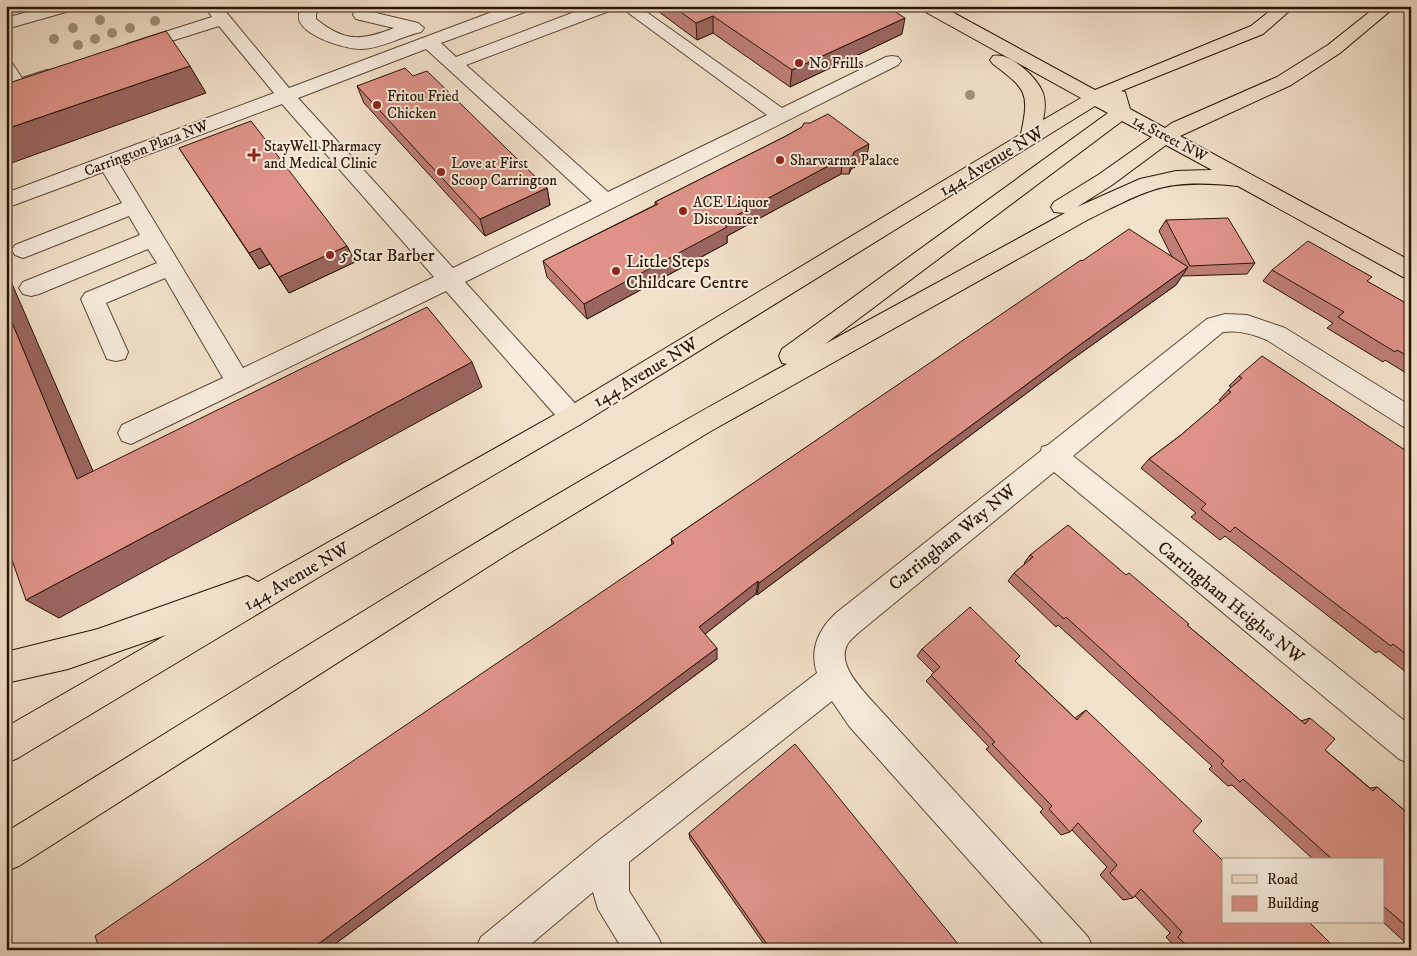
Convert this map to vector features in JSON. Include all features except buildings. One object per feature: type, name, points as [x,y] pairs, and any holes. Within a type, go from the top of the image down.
[{"type":"main road","name":"14 Street NW","points":[[927,6],[1411,255]]},
{"type":"main road","points":[[927,6],[1023,76],[1036,95],[1037,106],[1030,137]]},
{"type":"main road","name":"14 Street NW","points":[[953,6],[1111,99]]},
{"type":"main road","name":"144 Avenue NW","points":[[6,746],[572,417],[1030,137],[1257,30],[1287,6]]},
{"type":"main road","points":[[879,324],[1105,180],[1173,132],[1284,81],[1334,49],[1388,6]]},
{"type":"main road","points":[[702,423],[1111,99]]},
{"type":"main road","name":"14 Street NW","points":[[1173,132],[1266,190],[1411,271]]},
{"type":"main road","points":[[6,853],[498,545],[702,423],[1080,214],[1147,184],[1176,178],[1218,177],[1242,180],[1266,190]]},
{"type":"main road","points":[[6,668],[53,659],[82,650],[314,566]]},
{"type":"street","points":[[6,24],[66,6]]},
{"type":"street","points":[[365,6],[362,15],[412,27],[438,38],[453,64],[606,202]]},
{"type":"street","points":[[467,6],[484,21]]},
{"type":"street","name":"Carrington Plaza NW","points":[[6,201],[524,6]]},
{"type":"street","points":[[453,64],[606,6]]},
{"type":"street","points":[[627,6],[781,116]]},
{"type":"street","points":[[310,10],[297,24],[302,32],[321,45],[340,49],[355,48],[412,27]]},
{"type":"street","points":[[119,53],[217,13],[286,95],[572,417]]},
{"type":"street","points":[[131,433],[450,280],[892,61]]},
{"type":"street","points":[[6,67],[17,86],[62,71]]},
{"type":"street","points":[[108,162],[238,381]]},
{"type":"street","points":[[23,250],[134,206]]},
{"type":"street","points":[[31,288],[153,238]]},
{"type":"street","points":[[116,352],[93,299],[170,266]]},
{"type":"street","name":"Carringham Way NW","points":[[1075,950],[861,714],[836,678],[830,665],[832,641],[847,623],[1216,325],[1230,322],[1253,324],[1276,334],[1411,419]]},
{"type":"street","name":"Carringham Heights NW","points":[[1052,456],[1411,747]]},
{"type":"street","points":[[494,950],[611,854],[836,678]]},
{"type":"street","points":[[611,854],[611,896],[645,950]]},
{"type":"place","name":"No Frills","points":[[799,63]]},
{"type":"place","name":"Fritou Fried Chicken","points":[[377,105]]},
{"type":"place","name":"StayWell Pharmacy and Medical Clinic","points":[[254,155]]},
{"type":"place","name":"Sharwarma Palace","points":[[780,160]]},
{"type":"place","name":"Love at First Scoop Carrington","points":[[441,172]]},
{"type":"place","name":"ACE Liquor Discounter","points":[[683,211]]},
{"type":"place","name":"5 Star Barber","points":[[330,255]]},
{"type":"place","name":"Little Steps Childcare Centre","points":[[616,271]]}]
